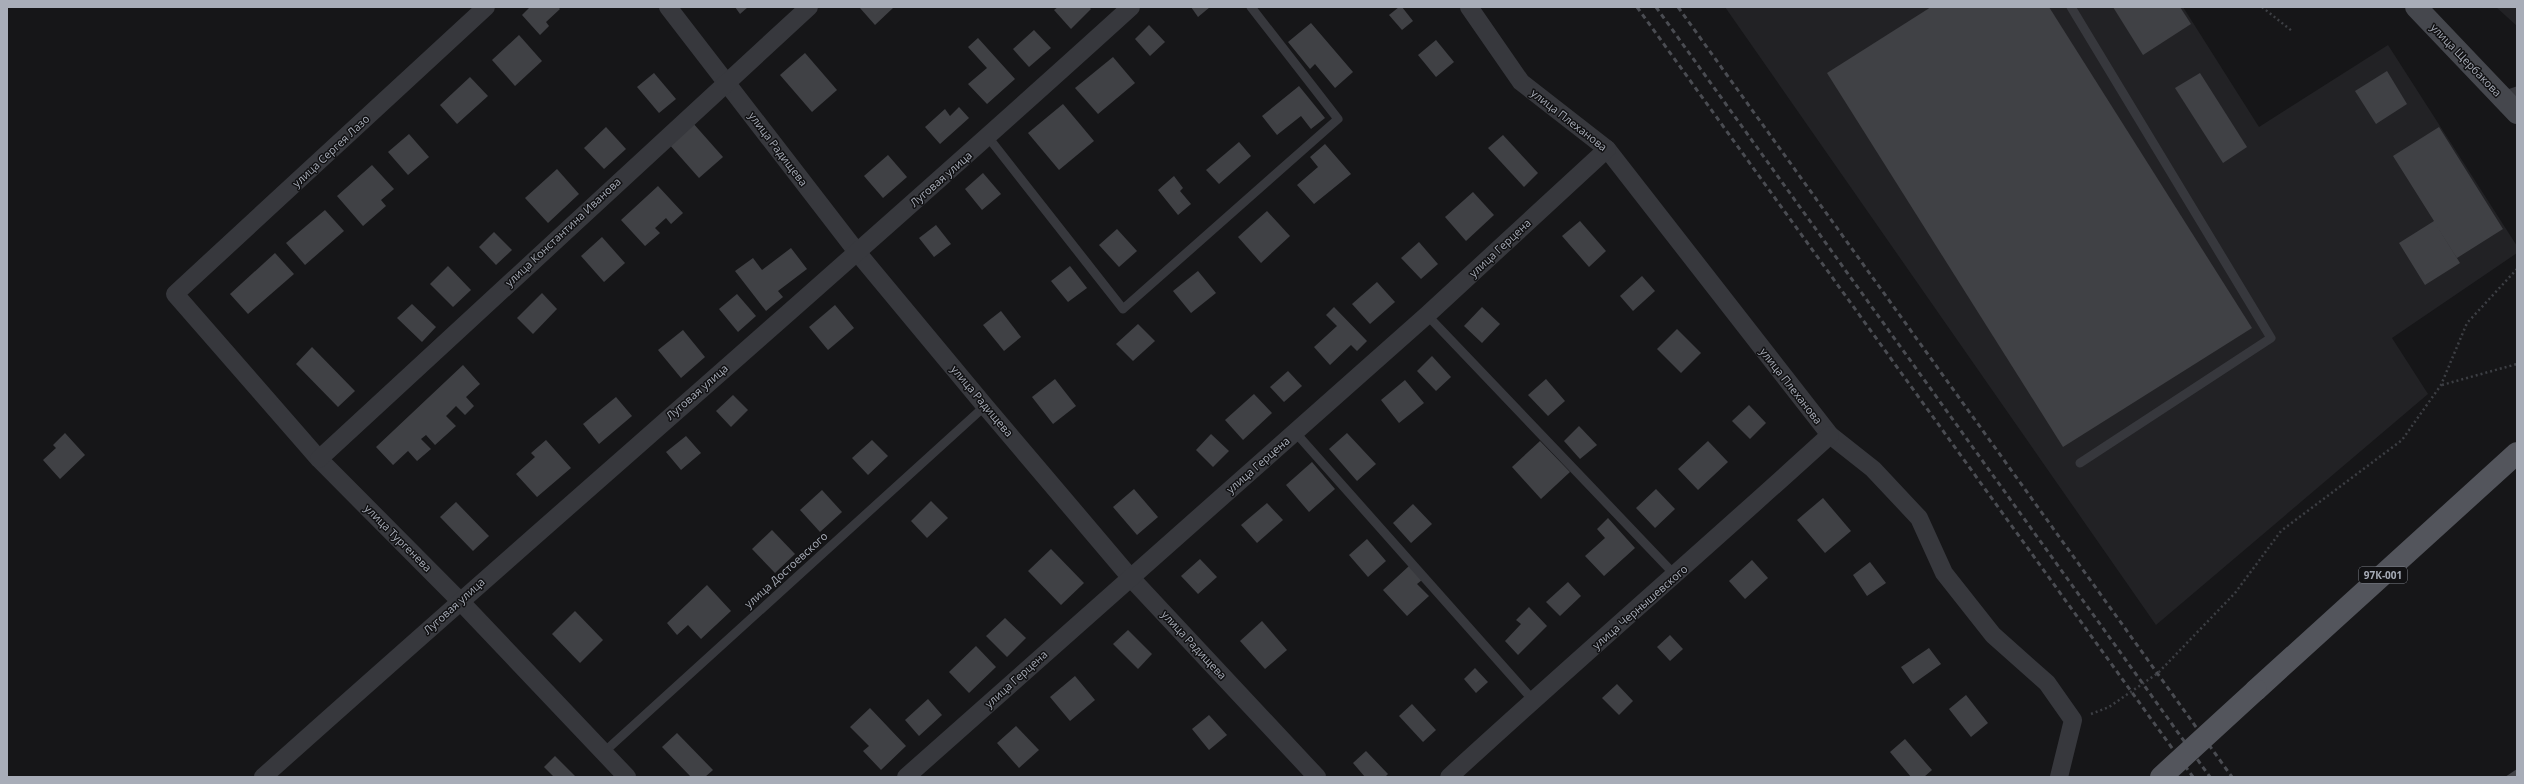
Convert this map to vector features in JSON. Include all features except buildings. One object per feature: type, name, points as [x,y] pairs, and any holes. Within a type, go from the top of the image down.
[{"type":"main road","name":"улица Щербакова","points":[[2416,7],[2509,93],[2517,112]]},
{"type":"main road","name":"97К-001","points":[[2161,777],[2514,454]]},
{"type":"street","name":"улица Сергея Лазо","points":[[175,294],[486,7]]},
{"type":"street","name":"улица Радищева","points":[[668,7],[857,252],[985,406],[1130,577],[1317,777]]},
{"type":"street","name":"улица Константина Иванова","points":[[319,459],[726,81],[809,7]]},
{"type":"street","name":"Луговая улица","points":[[263,777],[460,601],[988,137],[1131,7]]},
{"type":"street","name":"улица Плеханова","points":[[1469,7],[1521,82],[1607,149],[1830,435],[1873,468],[1919,518],[1944,573],[1993,635],[2047,683],[2074,720]]},
{"type":"street","name":"улица Герцена","points":[[906,777],[1427,315],[1607,149]]},
{"type":"street","name":"улица Тургенева","points":[[175,294],[319,459],[460,601],[627,777]]},
{"type":"street","name":"улица Чернышевского","points":[[1449,777],[1533,700],[1676,576],[1830,435]]},
{"type":"street","points":[[2059,777],[2074,720]]},
{"type":"lane","points":[[988,137],[1123,308],[1338,119],[1251,7]]},
{"type":"lane","points":[[2071,7],[2271,338],[2080,463]]},
{"type":"lane","points":[[1427,315],[1676,576]]},
{"type":"lane","name":"улица Достоевского","points":[[603,753],[985,406]]},
{"type":"lane","points":[[1295,432],[1533,700]]},
{"type":"path","points":[[2262,7],[2292,31]]},
{"type":"path","points":[[2074,720],[2109,707],[2158,673],[2235,594],[2281,531],[2402,440],[2441,385],[2467,323],[2517,269]]},
{"type":"path","points":[[2441,385],[2517,364]]},
{"type":"shaded area","points":[[1725,7],[2183,7],[2259,127],[2388,45],[2517,246],[2517,253],[2392,338],[2428,394],[2156,625]]},
{"type":"shaded area","points":[[2496,7],[2517,7],[2517,26]]},
{"type":"railway","points":[[1637,7],[2193,777]]},
{"type":"railway","points":[[1656,7],[2210,777]]},
{"type":"railway","points":[[1678,7],[2232,777]]}]
